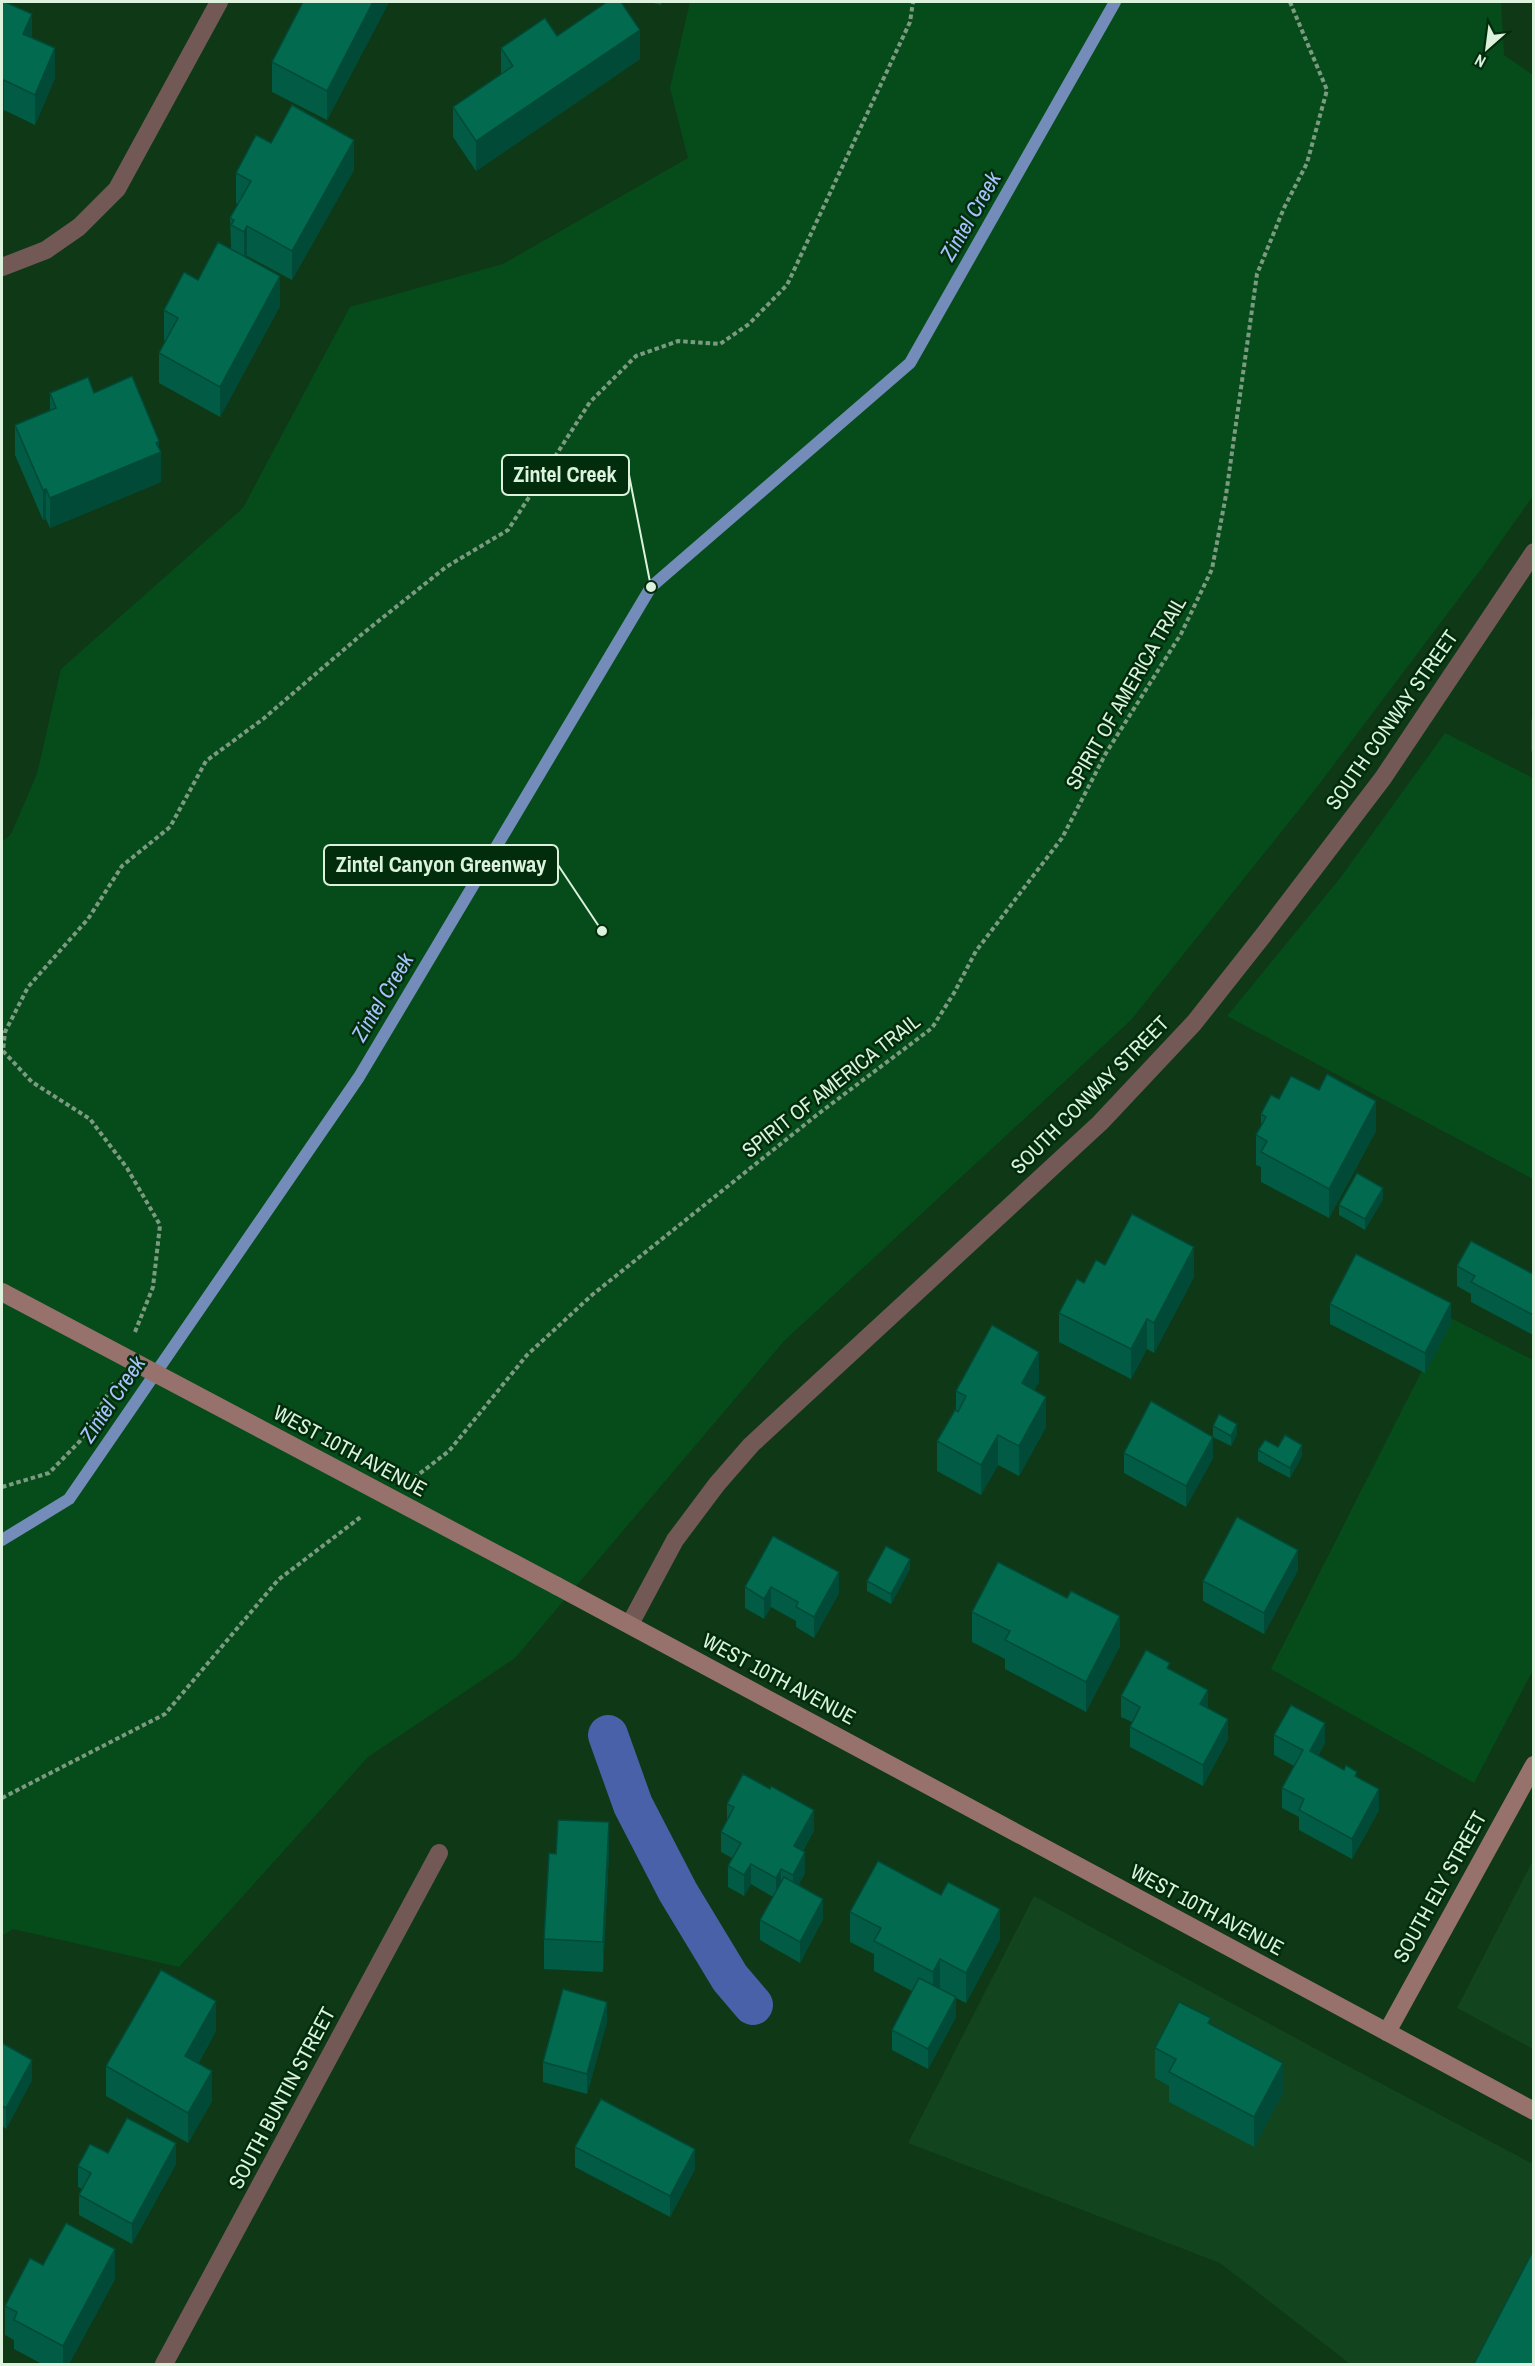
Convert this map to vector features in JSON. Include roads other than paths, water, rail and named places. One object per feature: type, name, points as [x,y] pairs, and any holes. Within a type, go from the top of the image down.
[{"type":"main road","name":"WEST 10TH AVENUE","points":[[2,1292],[630,1624],[1533,2111]]},
{"type":"main road","name":"SOUTH ELY STREET","points":[[1387,2032],[1533,1765]]},
{"type":"street","points":[[2,267],[46,250],[79,227],[117,189],[219,2]]},
{"type":"street","name":"SOUTH CONWAY STREET","points":[[630,1624],[675,1540],[750,1445],[1100,1123],[1194,1023],[1383,778],[1533,552]]},
{"type":"street","name":"SOUTH BUNTIN STREET","points":[[164,2364],[439,1853]]},
{"type":"waterway","name":"Zintel Creek","points":[[2,1540],[69,1499],[359,1077],[651,587],[910,363],[1115,2]]},
{"type":"waterway","points":[[608,1735],[633,1805],[678,1892],[730,1978],[753,2005]]},
{"type":"place","name":"Zintel Creek","points":[[651,587]]},
{"type":"place","name":"Zintel Canyon Greenway","points":[[602,931]]}]
